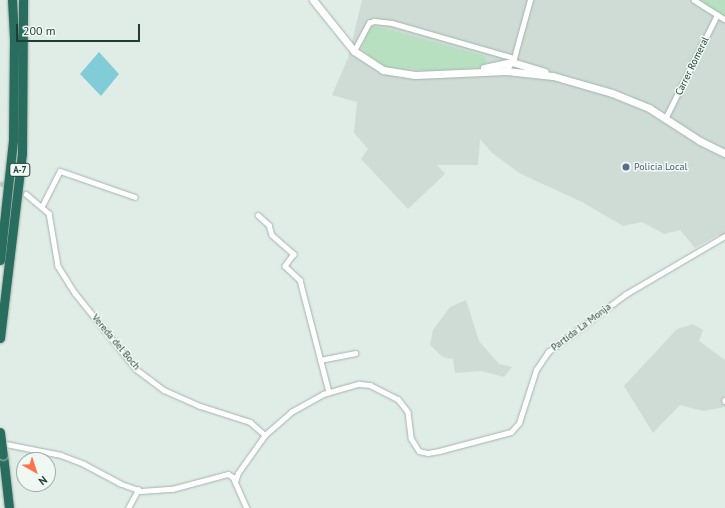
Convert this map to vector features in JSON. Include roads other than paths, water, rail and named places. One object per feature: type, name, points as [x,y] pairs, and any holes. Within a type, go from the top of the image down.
[{"type":"highway","name":"A-7","points":[[0,260],[13,132],[14,38],[12,0]]},
{"type":"highway","name":"A-7","points":[[0,338],[22,154],[23,0]]},
{"type":"highway","points":[[0,432],[9,508]]},
{"type":"street","points":[[313,0],[354,51],[370,64],[398,74],[506,70],[553,76]]},
{"type":"street","points":[[506,70],[513,60],[530,0]]},
{"type":"street","points":[[694,0],[725,19]]},
{"type":"street","name":"Carrer Romeral","points":[[666,117],[717,15]]},
{"type":"street","points":[[354,51],[369,23],[374,21],[392,24],[513,60],[553,76],[612,93],[666,117],[700,141],[725,153]]},
{"type":"street","points":[[474,71],[513,60]]},
{"type":"street","points":[[42,206],[60,171],[135,197]]},
{"type":"street","name":"Vereda del Boch","points":[[26,194],[49,213],[58,266],[75,293],[136,369],[164,390],[200,406],[250,422],[265,435]]},
{"type":"street","points":[[235,482],[238,473],[265,435],[306,401],[329,392],[300,280],[285,266],[294,254],[272,235],[269,225],[258,215]]},
{"type":"street","name":"Partida La Monja","points":[[329,392],[359,384],[370,385],[392,395],[403,404],[409,419],[411,438],[419,451],[428,453],[511,432],[519,423],[536,370],[548,352],[626,294],[725,236]]},
{"type":"street","points":[[320,360],[354,353]]},
{"type":"street","points":[[6,444],[61,455],[84,464],[119,483],[138,490],[172,489],[228,474],[233,477],[247,508]]},
{"type":"street","points":[[128,508],[138,490]]},
{"type":"water","points":[[99,52],[119,74],[101,96],[80,74]]},
{"type":"tunnel","points":[[0,183],[8,186]]},
{"type":"place","name":"Policia Local","points":[[626,167]]}]
